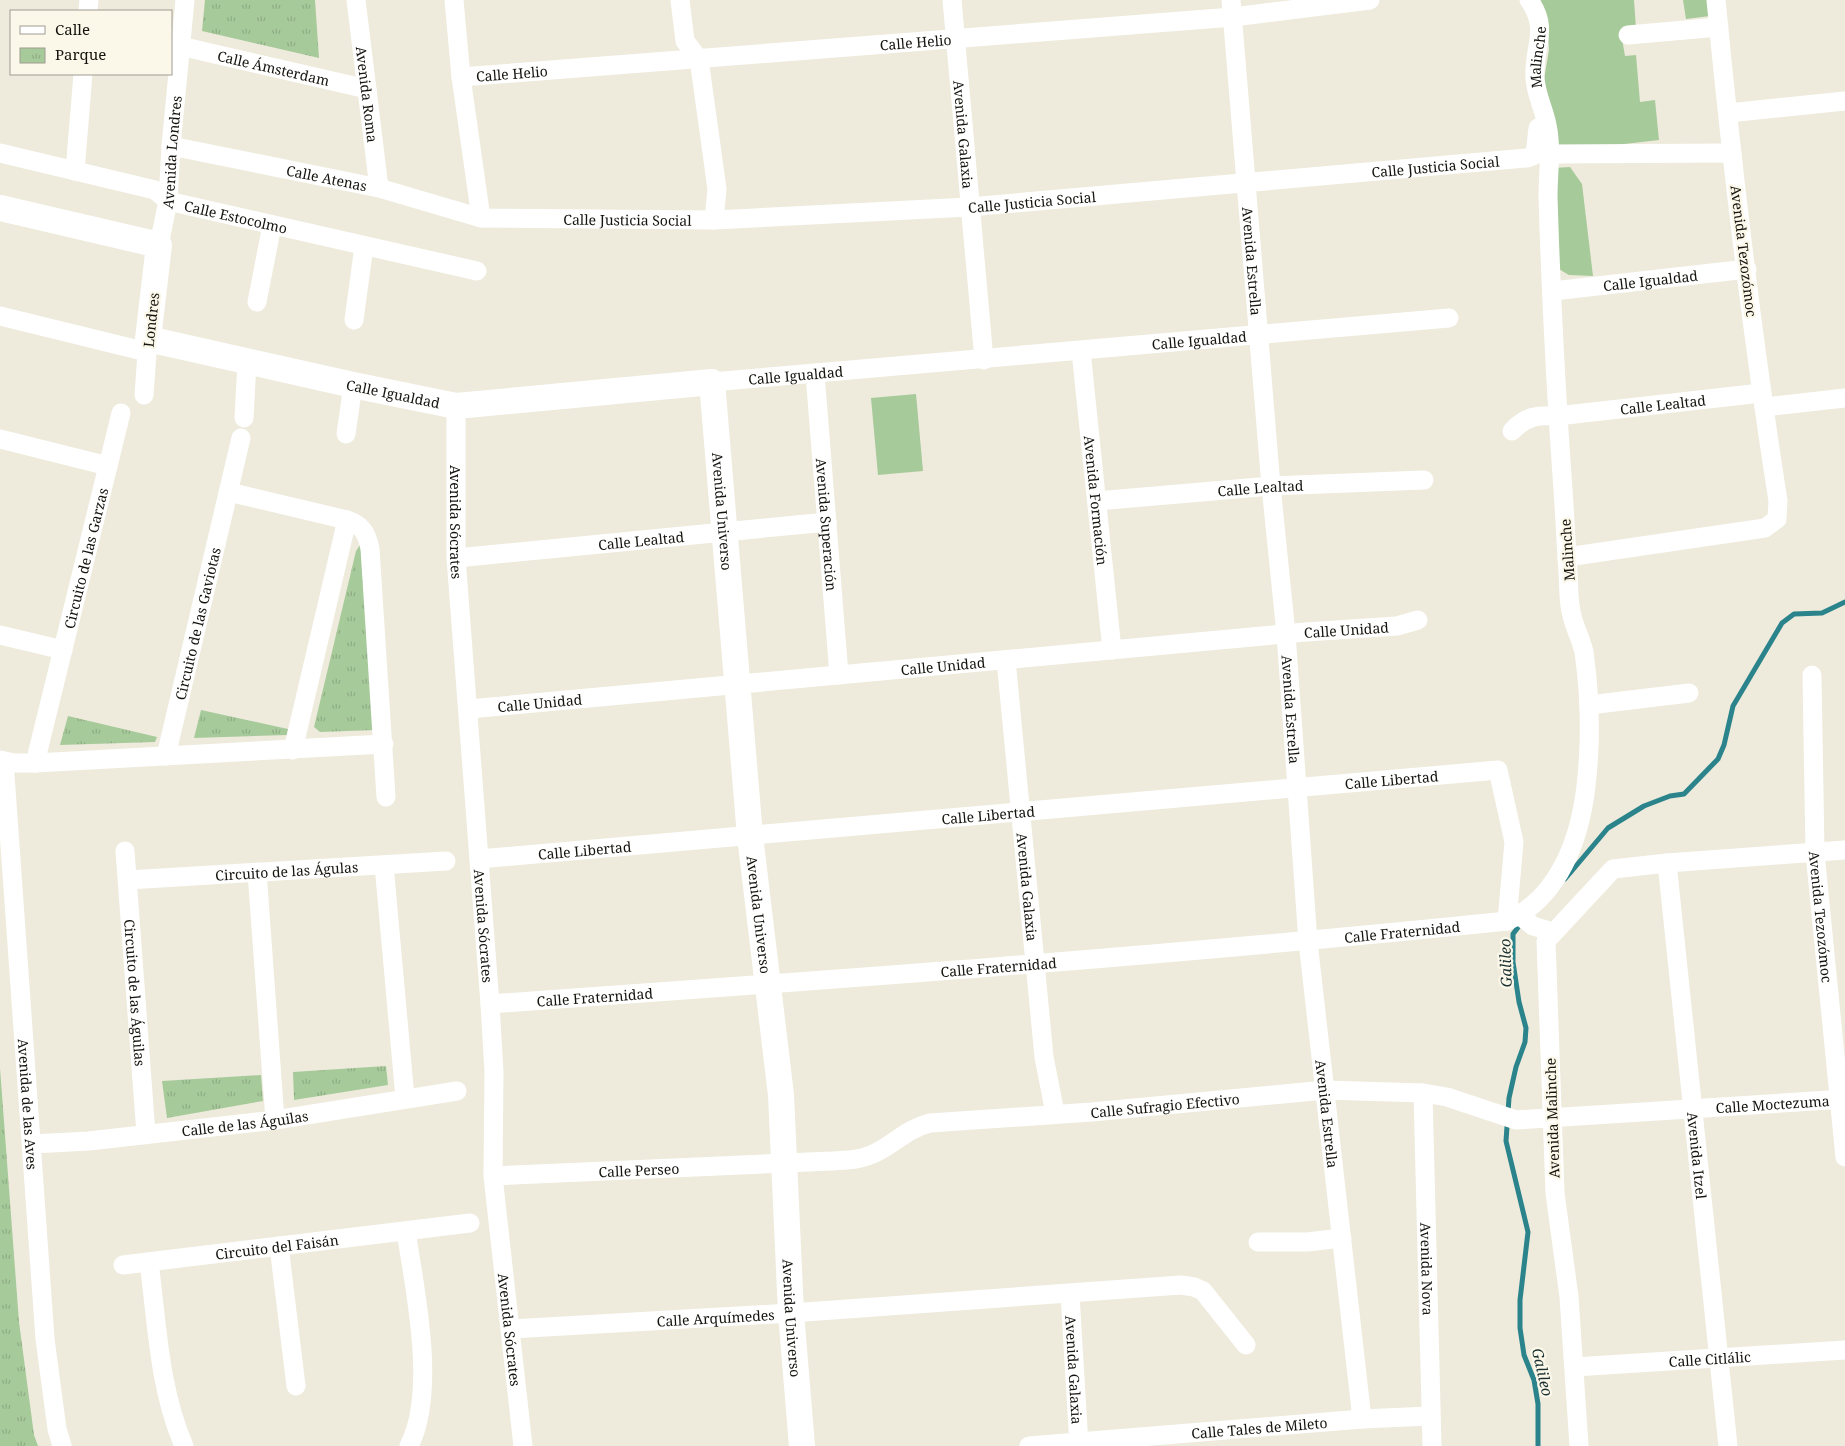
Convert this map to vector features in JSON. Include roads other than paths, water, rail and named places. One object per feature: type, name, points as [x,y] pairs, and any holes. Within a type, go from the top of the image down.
[{"type":"street","name":"Avenida Londres","points":[[159,245],[168,201],[171,146],[185,0]]},
{"type":"street","name":"Avenida Roma","points":[[356,0],[379,188]]},
{"type":"street","points":[[454,0],[461,77],[482,218]]},
{"type":"street","points":[[680,0],[685,41],[698,59],[717,189],[714,220]]},
{"type":"street","name":"Avenida Galaxia","points":[[952,0],[984,360]]},
{"type":"street","name":"Calle Helio","points":[[461,77],[956,40],[1232,8],[1370,0]]},
{"type":"street","name":"Malinche","points":[[1513,918],[1541,897],[1556,878],[1571,853],[1586,787],[1589,705],[1583,650],[1571,611],[1567,557],[1557,416],[1548,195],[1550,154],[1548,126],[1536,89],[1535,76],[1541,33],[1537,11],[1528,0]]},
{"type":"street","name":"Avenida Tezozómoc","points":[[1567,557],[1765,528],[1777,518],[1778,500],[1762,400],[1732,153],[1716,0]]},
{"type":"street","name":"Avenida Estrella","points":[[1232,8],[1271,486],[1286,634],[1308,942],[1362,1419]]},
{"type":"street","points":[[1628,35],[1719,27]]},
{"type":"street","name":"Calle Ámsterdam","points":[[180,46],[367,89]]},
{"type":"street","points":[[74,171],[83,75]]},
{"type":"street","points":[[1728,112],[1845,101]]},
{"type":"street","name":"Calle Justicia Social","points":[[482,218],[714,220],[969,207],[1527,158],[1535,155],[1537,132],[1543,110]]},
{"type":"street","name":"Calle Atenas","points":[[171,146],[379,188],[482,218]]},
{"type":"street","name":"Calle Estocolmo","points":[[0,153],[155,190],[168,201],[476,271]]},
{"type":"street","points":[[1550,154],[1732,153]]},
{"type":"street","points":[[0,208],[159,245]]},
{"type":"street","points":[[257,302],[272,225]]},
{"type":"street","name":"Londres","points":[[144,395],[159,245]]},
{"type":"street","points":[[354,320],[364,246]]},
{"type":"street","name":"Calle Igualdad","points":[[1552,291],[1747,270]]},
{"type":"street","points":[[0,316],[148,345]]},
{"type":"street","name":"Calle Igualdad","points":[[148,345],[247,362],[456,406],[1449,318]]},
{"type":"street","name":"Avenida Formación","points":[[1081,351],[1112,650]]},
{"type":"street","points":[[244,418],[247,362]]},
{"type":"street","name":"Avenida Superación","points":[[815,374],[838,675]]},
{"type":"street","name":"Avenida Universo","points":[[712,382],[750,836],[781,1095],[791,1313],[802,1446]]},
{"type":"street","points":[[346,434],[353,385]]},
{"type":"street","name":"Calle Lealtad","points":[[1512,431],[1522,421],[1534,415],[1557,416],[1762,400],[1845,398]]},
{"type":"street","name":"Avenida Sócrates","points":[[456,406],[456,558],[490,1004],[494,1072],[493,1176],[523,1446]]},
{"type":"street","name":"Circuito de las Garzas","points":[[35,763],[121,413]]},
{"type":"street","points":[[0,438],[108,466]]},
{"type":"street","name":"Circuito de las Gaviotas","points":[[166,756],[241,438]]},
{"type":"street","name":"Calle Lealtad","points":[[1097,501],[1271,486],[1424,480]]},
{"type":"street","points":[[229,492],[347,520],[365,532],[370,549],[386,797]]},
{"type":"street","points":[[293,750],[347,520]]},
{"type":"street","name":"Calle Lealtad","points":[[456,558],[827,522]]},
{"type":"street","name":"Calle Unidad","points":[[468,709],[1286,634],[1397,626],[1418,620]]},
{"type":"street","points":[[0,635],[63,650]]},
{"type":"street","name":"Avenida Galaxia","points":[[1006,660],[1034,965],[1044,1057],[1055,1113]]},
{"type":"street","name":"Avenida Tezozómoc","points":[[1812,676],[1815,852],[1842,1099],[1845,1157]]},
{"type":"street","points":[[1589,705],[1689,693]]},
{"type":"street","points":[[2,761],[35,763],[384,744]]},
{"type":"street","name":"Avenida de las Aves","points":[[2,761],[6,880],[32,1144],[45,1339],[62,1446]]},
{"type":"street","name":"Calle Libertad","points":[[479,859],[1498,770],[1514,842],[1513,918]]},
{"type":"street","name":"Avenida Malinche","points":[[1580,1446],[1569,1297],[1555,1193],[1550,1002],[1546,941],[1613,870],[1667,863],[1845,850]]},
{"type":"street","name":"Circuito de las Águilas","points":[[125,851],[146,1134]]},
{"type":"street","name":"Circuito de las Águlas","points":[[128,880],[446,861]]},
{"type":"street","name":"Avenida Itzel","points":[[1667,863],[1728,1446]]},
{"type":"street","points":[[384,864],[405,1098]]},
{"type":"street","points":[[257,872],[275,1120]]},
{"type":"street","points":[[1513,918],[1553,932]]},
{"type":"street","name":"Calle Fraternidad","points":[[490,1004],[1034,965],[1308,942],[1513,918]]},
{"type":"street","name":"Calle Sufragio Efectivo","points":[[785,1164],[861,1158],[875,1153],[908,1130],[930,1123],[1055,1113],[1092,1112],[1325,1090],[1423,1093],[1467,1103],[1506,1118],[1552,1117]]},
{"type":"street","name":"Calle de las Águilas","points":[[32,1144],[89,1141],[275,1120],[457,1091]]},
{"type":"street","name":"Avenida Nova","points":[[1423,1093],[1432,1446]]},
{"type":"street","name":"Calle Moctezuma","points":[[1552,1117],[1842,1099]]},
{"type":"street","name":"Calle Perseo","points":[[493,1176],[785,1164]]},
{"type":"street","name":"Circuito del Faisán","points":[[123,1265],[470,1223]]},
{"type":"street","points":[[406,1231],[423,1364],[424,1389],[420,1416],[409,1446]]},
{"type":"street","points":[[1258,1242],[1307,1242],[1342,1238]]},
{"type":"street","points":[[279,1246],[296,1386]]},
{"type":"street","points":[[149,1262],[166,1385],[175,1426],[184,1446]]},
{"type":"street","name":"Calle Arquímedes","points":[[511,1329],[791,1313],[1167,1286],[1194,1287],[1207,1295],[1246,1345]]},
{"type":"street","name":"Avenida Galaxia","points":[[1070,1294],[1079,1444]]},
{"type":"street","name":"Calle Citlálic","points":[[1574,1368],[1845,1350]]},
{"type":"street","name":"Calle Tales de Mileto","points":[[1030,1446],[1079,1444],[1362,1419],[1430,1416]]},
{"type":"waterway","name":"Galileo","points":[[1565,879],[1608,828],[1644,806],[1670,796],[1684,794],[1718,759],[1724,745],[1733,706],[1782,623],[1794,614],[1822,613],[1845,602]]},
{"type":"waterway","name":"Galileo","points":[[1522,922],[1513,934],[1513,962],[1519,1002],[1526,1028],[1525,1042],[1516,1067],[1509,1098],[1506,1141],[1528,1232],[1520,1300],[1520,1328],[1524,1355],[1534,1380],[1538,1404],[1538,1446]]}]
